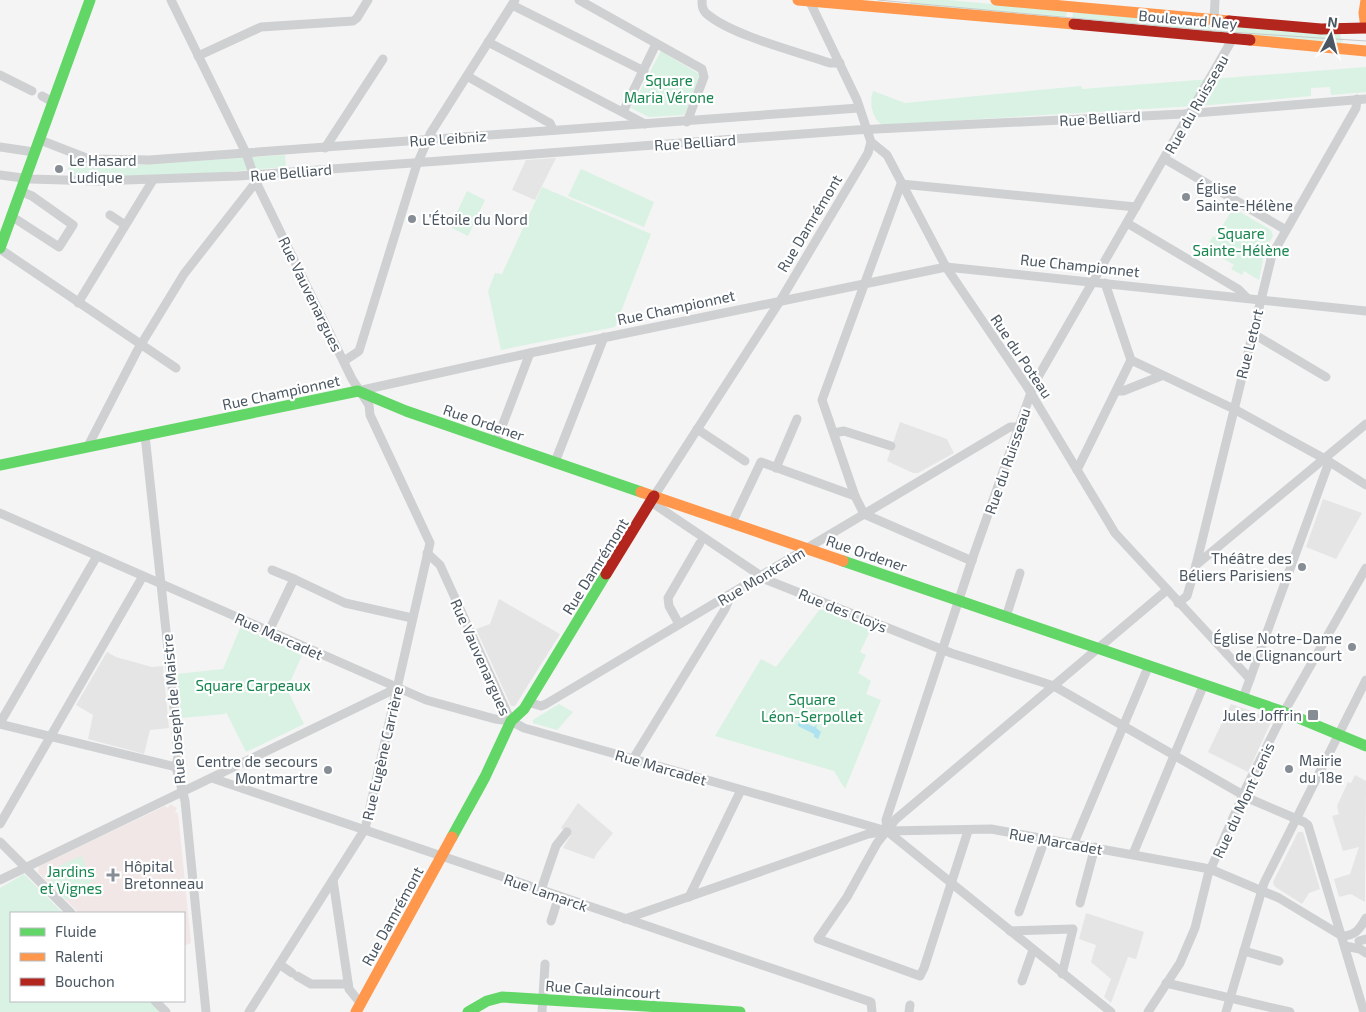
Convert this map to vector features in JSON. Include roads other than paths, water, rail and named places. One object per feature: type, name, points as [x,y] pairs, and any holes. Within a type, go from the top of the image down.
[{"type":"main road","points":[[0,248],[90,0]]},
{"type":"main road","name":"Boulevard Ney","points":[[798,0],[1366,51]]},
{"type":"main road","name":"Boulevard Ney","points":[[996,0],[1087,4],[1214,20],[1321,29],[1366,28]]},
{"type":"main road","points":[[1366,0],[1364,13],[1366,28],[1364,37],[1366,42]]},
{"type":"main road","name":"Rue Ordener","points":[[358,391],[383,403],[1284,712],[1366,746]]},
{"type":"main road","name":"Rue Championnet","points":[[0,465],[358,391]]},
{"type":"main road","name":"Rue Damrémont","points":[[359,1008],[485,777],[511,721],[528,702],[654,496]]},
{"type":"main road","name":"Rue Caulaincourt","points":[[468,1012],[487,1001],[502,997],[648,1009],[740,1012]]},
{"type":"street","name":"Rue Vauvenargues","points":[[171,0],[246,153],[256,178],[358,391],[369,405],[370,416],[430,544],[428,554],[440,565],[511,721]]},
{"type":"street","points":[[198,56],[261,27],[353,21],[357,18],[368,0]]},
{"type":"street","points":[[578,0],[702,69],[705,74],[687,122]]},
{"type":"street","points":[[702,0],[703,10],[706,14],[726,27],[830,63],[840,63]]},
{"type":"street","points":[[1214,20],[1216,0]]},
{"type":"street","points":[[810,1],[869,130],[871,142]]},
{"type":"street","points":[[344,361],[360,351],[418,162],[427,140],[513,2],[644,71]]},
{"type":"street","name":"Rue du Ruisseau","points":[[887,831],[886,820],[1030,393],[1212,78],[1233,38]]},
{"type":"street","points":[[488,42],[646,124]]},
{"type":"street","points":[[623,112],[656,44]]},
{"type":"street","points":[[325,148],[384,59]]},
{"type":"street","points":[[0,75],[32,91]]},
{"type":"street","points":[[467,76],[550,123],[553,130]]},
{"type":"street","points":[[42,96],[53,102]]},
{"type":"street","name":"Rue Belliard","points":[[0,175],[98,181],[256,178],[418,162],[869,130],[1362,99]]},
{"type":"street","name":"Rue Letort","points":[[1178,603],[1187,596],[1196,565],[1272,255],[1362,99]]},
{"type":"street","name":"Rue Leibniz","points":[[40,140],[89,159],[149,160],[859,108]]},
{"type":"street","name":"Rue du Poteau","points":[[871,142],[887,155],[946,266],[1030,393],[1115,533],[1250,679]]},
{"type":"street","name":"Rue Damrémont","points":[[654,496],[780,301],[868,153],[871,142]]},
{"type":"street","points":[[0,147],[34,152]]},
{"type":"street","points":[[1165,159],[1286,230]]},
{"type":"street","points":[[88,446],[140,345],[184,274],[256,178]]},
{"type":"street","points":[[78,302],[153,180]]},
{"type":"street","points":[[972,561],[864,514],[855,496],[822,400],[901,184],[1136,207]]},
{"type":"street","points":[[11,216],[59,247],[73,226],[32,196],[20,191]]},
{"type":"street","points":[[110,215],[126,225]]},
{"type":"street","points":[[1127,223],[1238,289],[1247,298]]},
{"type":"street","points":[[0,248],[176,368]]},
{"type":"street","name":"Rue Championnet","points":[[358,391],[604,337],[946,266],[1366,311]]},
{"type":"street","points":[[1077,470],[1131,360],[1105,283]]},
{"type":"street","points":[[1252,333],[1326,377]]},
{"type":"street","points":[[555,462],[604,337]]},
{"type":"street","points":[[496,442],[530,353]]},
{"type":"street","points":[[1131,360],[1161,376],[1234,409],[1327,460],[1366,485]]},
{"type":"street","points":[[1117,391],[1131,388],[1161,376]]},
{"type":"street","points":[[776,468],[797,419]]},
{"type":"street","points":[[1196,565],[1327,460],[1366,424]]},
{"type":"street","name":"Rue Montcalm","points":[[528,702],[541,706],[546,704],[1010,427],[1018,427]]},
{"type":"street","points":[[697,429],[746,461]]},
{"type":"street","points":[[834,433],[844,431],[891,446]]},
{"type":"street","name":"Rue Joseph de Maistre","points":[[145,435],[178,756],[176,767],[180,792],[184,801],[206,1012]]},
{"type":"street","points":[[1243,698],[1327,460]]},
{"type":"street","points":[[732,523],[761,462],[855,496]]},
{"type":"street","name":"Rue des Cloÿs","points":[[654,496],[654,504],[660,509],[761,576],[943,650],[1054,686],[1244,795],[1296,820]]},
{"type":"street","name":"Rue Marcadet","points":[[0,513],[426,700],[495,719],[511,721],[524,728],[887,831],[968,831],[991,829],[1210,869],[1279,898],[1342,936]]},
{"type":"street","points":[[679,624],[669,606],[668,598],[700,543]]},
{"type":"street","name":"Rue Eugène Carrière","points":[[252,1010],[365,828],[428,554]]},
{"type":"street","points":[[97,556],[0,724],[176,767]]},
{"type":"street","name":"Rue du Mont Cenis","points":[[1148,1012],[1180,963],[1195,928],[1210,869],[1284,712],[1363,582],[1366,568]]},
{"type":"street","points":[[272,570],[345,603],[412,618]]},
{"type":"street","points":[[1006,617],[1020,573]]},
{"type":"street","points":[[0,824],[143,576]]},
{"type":"street","points":[[269,631],[294,579]]},
{"type":"street","points":[[968,831],[920,976],[818,939],[847,896],[877,843],[905,812],[1167,590]]},
{"type":"street","points":[[633,758],[726,609],[731,595]]},
{"type":"street","points":[[1074,843],[1149,666]]},
{"type":"street","points":[[1226,1012],[1262,891],[1366,680]]},
{"type":"street","points":[[1133,854],[1204,684]]},
{"type":"street","points":[[0,880],[24,866],[212,778],[298,734],[397,688]]},
{"type":"street","name":"Rue Lamarck","points":[[212,778],[365,828],[871,1002],[872,1012]]},
{"type":"street","points":[[689,897],[741,790]]},
{"type":"street","points":[[892,802],[897,808],[905,812]]},
{"type":"street","points":[[1296,820],[1308,825],[1364,1012]]},
{"type":"street","points":[[626,918],[855,839],[887,831]]},
{"type":"street","points":[[887,831],[1111,1012]]},
{"type":"street","points":[[541,890],[556,846],[567,832]]},
{"type":"street","points":[[1019,912],[1045,839]]},
{"type":"street","points":[[0,842],[70,912]]},
{"type":"street","points":[[1080,903],[1095,847]]},
{"type":"street","points":[[334,880],[348,984],[359,1008]]},
{"type":"street","points":[[551,921],[559,896]]},
{"type":"street","points":[[1361,943],[1359,930],[1366,918]]},
{"type":"street","points":[[1010,931],[1073,929],[1062,974]]},
{"type":"street","points":[[1342,936],[1361,943]]},
{"type":"street","points":[[1345,946],[1361,943]]},
{"type":"street","points":[[1022,981],[1033,950]]},
{"type":"street","points":[[1244,951],[1279,961]]},
{"type":"street","points":[[542,1012],[545,964]]},
{"type":"street","points":[[282,966],[311,984],[348,984]]},
{"type":"street","points":[[1166,984],[1290,1012]]},
{"type":"street","points":[[156,1002],[166,1012]]},
{"type":"water","points":[[799,720],[814,727],[817,725],[816,728],[821,732],[818,739],[814,737],[814,734],[798,726]]},
{"type":"tram line","points":[[878,0],[1213,31],[1366,41]]},
{"type":"place","name":"Le Hasard Ludique","points":[[59,169]]},
{"type":"place","name":"Église Sainte-Hélène","points":[[1186,197]]},
{"type":"place","name":"L'Étoile du Nord","points":[[412,219]]},
{"type":"place","name":"Théâtre des Béliers Parisiens","points":[[1302,567]]},
{"type":"place","name":"Église Notre-Dame de Clignancourt","points":[[1352,647]]},
{"type":"place","name":"Jules Joffrin","points":[[1313,715]]},
{"type":"place","name":"Mairie du 18e","points":[[1289,769]]},
{"type":"place","name":"Centre de secours Montmartre","points":[[328,770]]},
{"type":"place","name":"Hôpital Bretonneau","points":[[113,875]]},
{"type":"park label","name":"Square Maria Vérone","points":[[669,88]]},
{"type":"park label","name":"Square Sainte-Hélène","points":[[1241,242]]},
{"type":"park label","name":"Square Carpeaux","points":[[253,685]]},
{"type":"park label","name":"Square Léon-Serpollet","points":[[812,708]]},
{"type":"park label","name":"Jardins et Vignes","points":[[71,880]]}]
